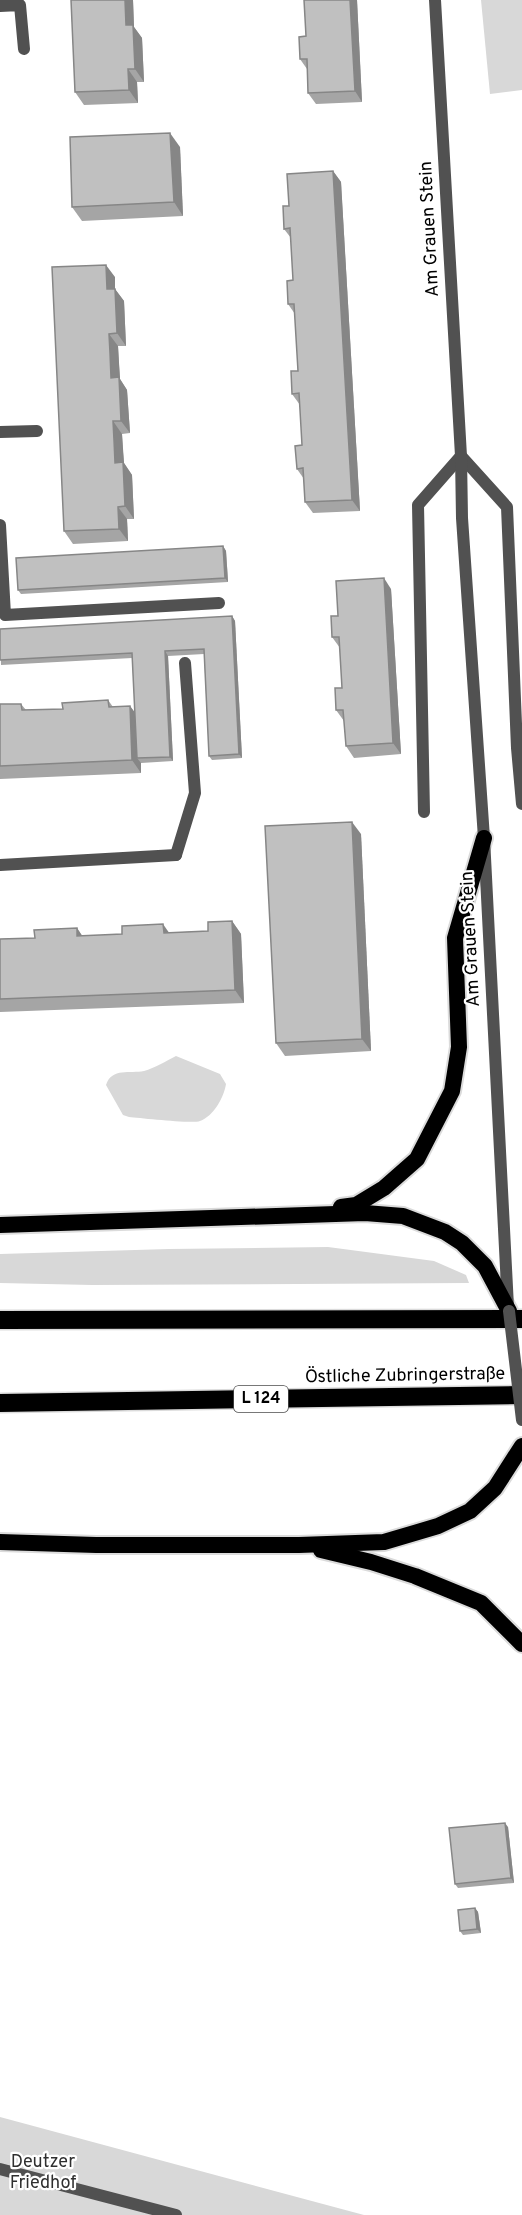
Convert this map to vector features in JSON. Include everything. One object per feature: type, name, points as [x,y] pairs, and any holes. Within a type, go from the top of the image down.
[{"type":"highway","points":[[291,1216],[356,1205],[384,1188],[417,1159],[452,1091],[459,1047],[455,938],[484,838]]},
{"type":"highway","points":[[0,1225],[365,1213],[403,1216],[445,1232],[462,1243],[484,1266],[515,1315]]},
{"type":"highway","points":[[0,1320],[515,1315]]},
{"type":"highway","name":"Östliche Zubringerstraße","points":[[0,1403],[522,1395]]},
{"type":"highway","points":[[0,1542],[96,1545],[299,1545],[384,1542],[447,1522],[470,1511],[490,1492],[522,1446]]},
{"type":"highway","points":[[299,1545],[371,1562],[415,1576],[481,1603],[522,1644]]},
{"type":"street","name":"Am Grauen Stein","points":[[435,0],[461,456],[462,518],[522,1420]]},
{"type":"street","points":[[0,6],[20,5],[24,49]]},
{"type":"street","points":[[0,432],[37,431]]},
{"type":"street","points":[[424,812],[418,505],[461,456],[507,507],[517,748],[522,804]]},
{"type":"street","points":[[0,525],[5,615],[219,603]]},
{"type":"street","points":[[0,865],[176,855],[195,793],[185,663]]},
{"type":"street","points":[[0,2169],[176,2215]]},
{"type":"green space","points":[[481,0],[522,0],[522,90],[490,94]]},
{"type":"green space","points":[[176,1056],[220,1074],[226,1084],[221,1100],[214,1111],[205,1119],[195,1122],[123,1115],[106,1085],[109,1079],[117,1073],[148,1070]]},
{"type":"green space","points":[[328,1247],[434,1261],[466,1275],[469,1283],[92,1285],[0,1283],[0,1254]]},
{"type":"green space","name":"Deutzer Friedhof","points":[[0,2117],[364,2215],[0,2215]]},
{"type":"building","points":[[71,0],[125,0],[126,25],[133,25],[135,69],[128,69],[129,90],[75,92]]},
{"type":"building","points":[[304,0],[350,0],[355,91],[308,93],[307,59],[300,59],[299,37],[306,36]]},
{"type":"building","points":[[170,133],[174,202],[72,207],[70,137]]},
{"type":"building","points":[[333,171],[352,500],[305,502],[303,468],[297,469],[295,446],[302,445],[299,393],[292,394],[291,371],[298,371],[294,304],[288,304],[287,281],[293,280],[290,228],[284,229],[283,206],[289,206],[287,174]]},
{"type":"building","points":[[106,265],[107,289],[115,289],[117,333],[109,334],[111,378],[119,377],[121,421],[113,421],[115,463],[123,462],[125,506],[118,507],[119,529],[64,531],[52,267]]},
{"type":"building","points":[[223,546],[225,578],[18,590],[16,558]]},
{"type":"building","points":[[384,578],[393,743],[346,746],[343,710],[336,710],[335,688],[342,688],[339,637],[332,637],[331,616],[338,616],[336,581]]},
{"type":"building","points":[[232,616],[239,754],[209,756],[204,649],[165,651],[170,757],[137,758],[132,653],[0,660],[0,629]]},
{"type":"building","points":[[108,700],[109,707],[130,706],[132,760],[0,766],[0,704],[21,704],[22,710],[63,709],[62,703]]},
{"type":"building","points":[[352,822],[362,1039],[276,1043],[265,826]]},
{"type":"building","points":[[232,921],[235,990],[0,999],[0,939],[35,938],[34,930],[77,928],[77,936],[122,934],[122,926],[163,924],[164,933],[208,931],[208,922]]},
{"type":"building","points":[[505,1823],[511,1878],[455,1884],[449,1828]]},
{"type":"building","points":[[475,1908],[477,1929],[460,1931],[458,1910]]}]
